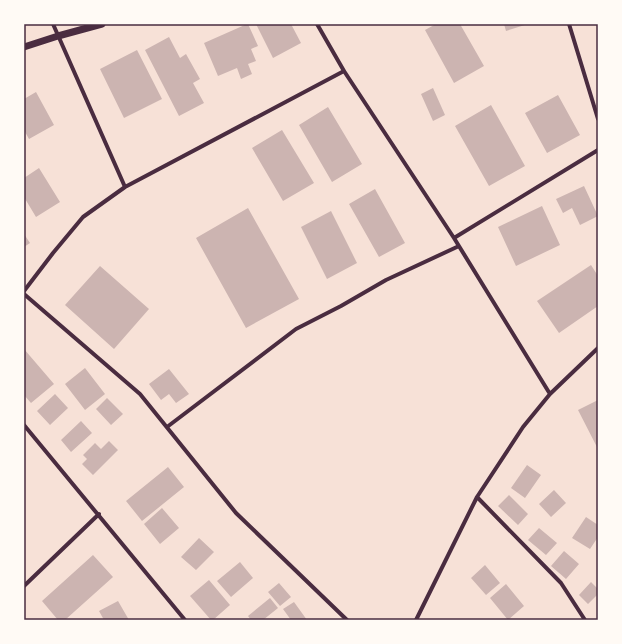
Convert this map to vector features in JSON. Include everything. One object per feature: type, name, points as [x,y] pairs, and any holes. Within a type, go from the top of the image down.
[{"type":"street","points":[[53,24],[125,186]]},
{"type":"street","points":[[24,47],[102,24]]},
{"type":"street","points":[[317,24],[344,72],[454,238],[550,394]]},
{"type":"street","points":[[569,24],[598,119]]},
{"type":"street","points":[[344,72],[125,186],[83,217],[53,253],[24,293],[140,394],[236,513],[347,620]]},
{"type":"street","points":[[454,238],[598,150]]},
{"type":"street","points":[[167,428],[296,329],[341,306],[386,280],[459,246]]},
{"type":"street","points":[[416,620],[477,497],[523,427],[550,394],[598,348]]},
{"type":"street","points":[[24,425],[185,620]]},
{"type":"street","points":[[477,497],[561,583],[585,620]]},
{"type":"street","points":[[24,586],[99,514]]},
{"type":"building","points":[[247,24],[258,46],[251,49],[256,61],[248,64],[252,74],[241,79],[237,68],[218,76],[204,43]]},
{"type":"building","points":[[256,24],[291,24],[301,43],[273,58]]},
{"type":"building","points":[[436,24],[460,24],[484,66],[454,83],[425,30]]},
{"type":"building","points":[[504,24],[528,24],[506,31]]},
{"type":"building","points":[[169,37],[180,58],[186,54],[200,79],[193,83],[204,103],[179,116],[145,50]]},
{"type":"building","points":[[137,50],[162,99],[124,118],[100,69]]},
{"type":"building","points":[[433,88],[445,115],[433,121],[421,94]]},
{"type":"building","points":[[36,92],[54,125],[29,139],[24,130],[24,99]]},
{"type":"building","points":[[558,95],[580,135],[547,153],[525,113]]},
{"type":"building","points":[[491,105],[525,166],[489,186],[455,126]]},
{"type":"building","points":[[328,107],[362,164],[332,182],[299,125]]},
{"type":"building","points":[[282,130],[314,183],[283,201],[252,148]]},
{"type":"building","points":[[39,168],[60,202],[36,217],[24,197],[24,178]]},
{"type":"building","points":[[584,186],[598,216],[580,225],[572,208],[563,213],[556,199]]},
{"type":"building","points":[[375,189],[405,243],[379,257],[349,204]]},
{"type":"building","points":[[542,206],[560,245],[516,266],[498,227]]},
{"type":"building","points":[[248,208],[299,299],[246,328],[196,238]]},
{"type":"building","points":[[331,211],[357,263],[327,279],[301,227]]},
{"type":"building","points":[[24,234],[30,243],[24,247]]},
{"type":"building","points":[[591,265],[598,276],[598,306],[559,333],[537,301]]},
{"type":"building","points":[[100,266],[149,309],[114,349],[65,305]]},
{"type":"building","points":[[24,349],[54,384],[31,403],[24,395]]},
{"type":"building","points":[[85,368],[105,394],[85,410],[65,384]]},
{"type":"building","points":[[169,369],[189,394],[176,403],[169,394],[161,400],[149,384]]},
{"type":"building","points":[[55,394],[68,408],[50,425],[37,411]]},
{"type":"building","points":[[107,398],[123,414],[111,425],[96,409]]},
{"type":"building","points":[[598,400],[598,449],[578,410]]},
{"type":"building","points":[[81,421],[92,433],[71,452],[61,440]]},
{"type":"building","points":[[109,441],[118,450],[93,475],[82,464],[87,459],[83,455],[95,443],[101,449]]},
{"type":"building","points":[[527,465],[541,475],[525,498],[511,488]]},
{"type":"building","points":[[168,467],[184,487],[142,521],[126,501]]},
{"type":"building","points":[[554,490],[566,503],[551,517],[539,504]]},
{"type":"building","points":[[509,495],[528,514],[518,525],[498,506]]},
{"type":"building","points":[[162,508],[179,528],[160,544],[144,524]]},
{"type":"building","points":[[586,517],[598,525],[598,537],[590,549],[572,538]]},
{"type":"building","points":[[539,528],[557,543],[546,555],[528,540]]},
{"type":"building","points":[[199,538],[214,552],[196,570],[181,557]]},
{"type":"building","points":[[564,551],[579,564],[566,579],[551,566]]},
{"type":"building","points":[[93,555],[113,577],[65,620],[58,620],[42,601]]},
{"type":"building","points":[[240,562],[253,578],[231,597],[217,581]]},
{"type":"building","points":[[485,565],[500,583],[486,595],[471,578]]},
{"type":"building","points":[[209,580],[230,605],[213,620],[211,620],[190,596]]},
{"type":"building","points":[[591,582],[598,589],[598,594],[588,604],[579,595]]},
{"type":"building","points":[[279,583],[291,597],[280,606],[268,592]]},
{"type":"building","points":[[506,584],[524,606],[508,620],[490,598]]},
{"type":"building","points":[[270,598],[278,608],[263,620],[251,620],[248,616]]},
{"type":"building","points":[[118,601],[129,620],[104,620],[99,611]]},
{"type":"building","points":[[294,602],[307,620],[291,620],[283,609]]}]
